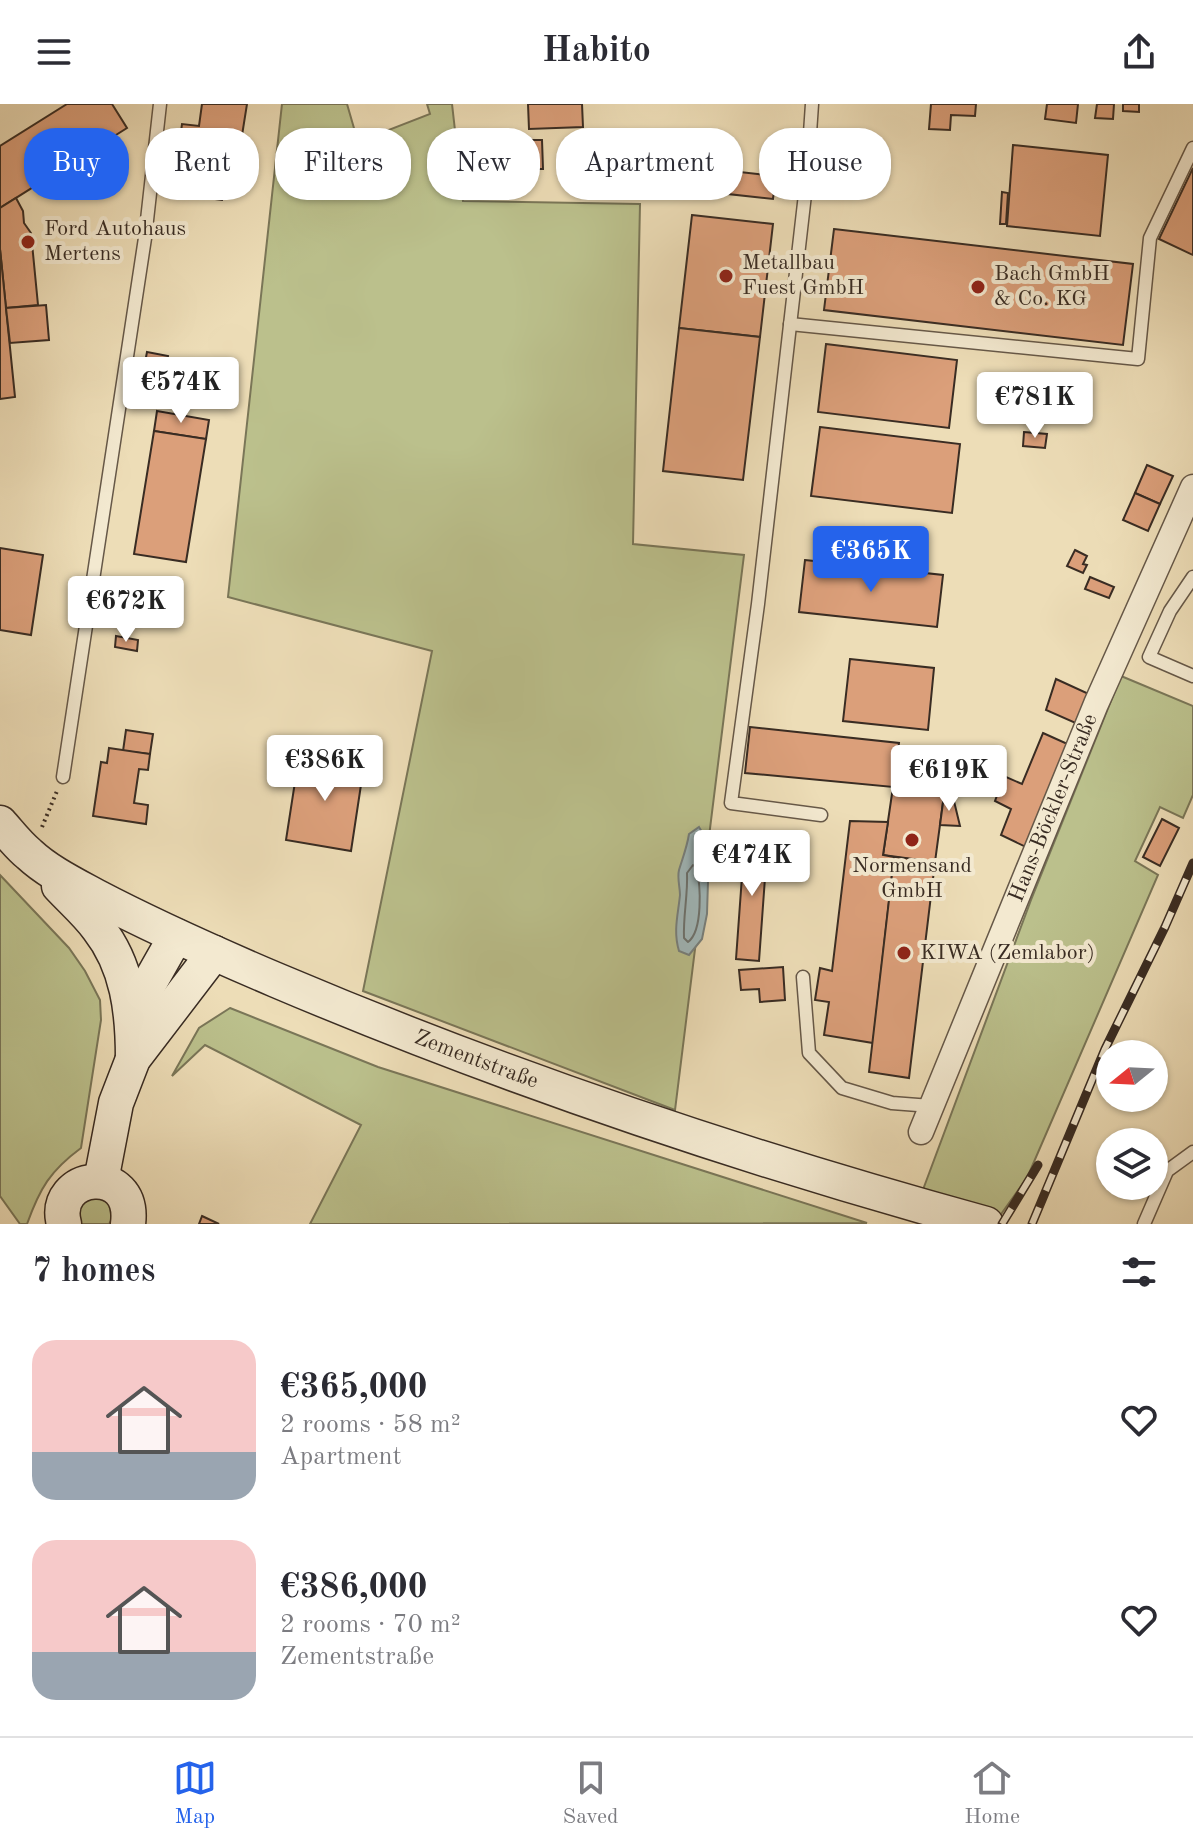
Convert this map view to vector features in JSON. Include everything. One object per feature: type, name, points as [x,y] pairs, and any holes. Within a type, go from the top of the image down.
[{"type":"street","name":"Hans-Böckler-Straße","points":[[921,1132],[1122,645],[1193,487]]},
{"type":"street","name":"Zementstraße","points":[[0,823],[30,856],[88,892],[214,953],[420,1039],[649,1121],[835,1181],[985,1224]]},
{"type":"street","points":[[30,856],[99,929],[126,985],[133,1012],[133,1059]]},
{"type":"street","points":[[133,1012],[176,936]]},
{"type":"street","points":[[101,1181],[116,1103],[133,1059],[214,953]]},
{"type":"street","points":[[64,1224],[64,1204],[72,1190],[86,1182],[101,1181],[115,1186],[125,1197],[130,1211],[128,1224]]},
{"type":"lane","points":[[63,777],[145,238],[160,104]]},
{"type":"lane","points":[[812,104],[807,177],[758,604],[731,803],[821,815]]},
{"type":"lane","points":[[790,324],[1138,359],[1150,238],[1193,148]]},
{"type":"lane","points":[[1149,657],[1170,611],[1193,577]]},
{"type":"lane","points":[[1122,645],[1193,676]]},
{"type":"lane","points":[[803,977],[809,1053],[842,1088],[892,1103],[931,1106]]},
{"type":"lane","points":[[1144,1224],[1167,1171],[1193,1152]]},
{"type":"path","points":[[30,856],[63,777]]},
{"type":"green space","points":[[282,104],[347,104],[354,128],[279,128]]},
{"type":"green space","points":[[427,104],[452,104],[455,128],[427,128],[427,200],[640,204],[633,544],[744,555],[675,1110],[363,991],[432,651],[228,597],[275,168],[275,200],[411,200],[411,128],[394,128],[430,114]]},
{"type":"green space","points":[[1121,676],[1193,706],[1193,795],[1183,818],[1160,807],[1135,861],[1158,875],[1027,1178],[999,1217],[921,1195],[1031,900]]},
{"type":"green space","points":[[0,875],[69,948],[100,1000],[101,1020],[81,1148],[47,1181],[27,1224],[20,1224],[0,1196]]},
{"type":"green space","points":[[230,1008],[378,1067],[867,1223],[310,1224],[361,1125],[205,1045],[172,1076],[199,1028]]},
{"type":"green space","points":[[95,1196],[109,1203],[112,1219],[109,1224],[80,1224],[80,1206]]},
{"type":"water","points":[[699,827],[708,881],[707,914],[702,939],[689,955],[679,951],[676,937],[680,895],[678,873],[689,834]]},
{"type":"building","points":[[67,104],[112,104],[127,128],[29,128]]},
{"type":"building","points":[[202,104],[247,104],[243,128],[181,128],[182,124],[199,126]]},
{"type":"building","points":[[528,104],[582,104],[583,127],[529,128]]},
{"type":"building","points":[[931,104],[976,104],[975,116],[951,115],[950,130],[929,129]]},
{"type":"building","points":[[1047,104],[1078,104],[1076,123],[1045,119]]},
{"type":"building","points":[[1097,104],[1114,104],[1113,119],[1095,118]]},
{"type":"building","points":[[1123,104],[1139,104],[1139,112],[1123,111]]},
{"type":"building","points":[[24,131],[24,193],[0,208],[0,146]]},
{"type":"building","points":[[540,140],[542,140],[543,169],[540,169]]},
{"type":"building","points":[[1013,145],[1108,155],[1100,236],[1007,226]]},
{"type":"building","points":[[1193,168],[1193,255],[1159,239]]},
{"type":"building","points":[[743,172],[759,174],[759,197],[743,196]]},
{"type":"building","points":[[1002,192],[1008,193],[1006,224],[1000,224]]},
{"type":"building","points":[[16,198],[23,211],[24,223],[31,233],[38,305],[6,308],[0,249],[0,208]]},
{"type":"building","name":"Metallbau Fuest GmbH","points":[[692,215],[773,224],[760,337],[679,328]]},
{"type":"building","name":"Bach GmbH & Co. KG","points":[[834,229],[1133,264],[1123,345],[824,310]]},
{"type":"building","points":[[0,249],[15,397],[0,399]]},
{"type":"building","points":[[46,305],[49,340],[10,343],[6,308]]},
{"type":"building","points":[[679,328],[760,337],[743,480],[663,471]]},
{"type":"building","points":[[826,344],[957,360],[949,428],[818,412]]},
{"type":"building","points":[[147,352],[168,356],[164,377],[143,373]]},
{"type":"building","points":[[157,411],[209,420],[206,439],[154,431]]},
{"type":"building","points":[[820,427],[960,444],[952,513],[811,496]]},
{"type":"building","points":[[154,431],[206,439],[186,562],[134,554]]},
{"type":"building","points":[[1024,432],[1047,434],[1045,448],[1023,446]]},
{"type":"building","points":[[1147,465],[1173,476],[1160,504],[1135,493]]},
{"type":"building","points":[[1135,493],[1160,504],[1148,531],[1123,520]]},
{"type":"building","points":[[0,548],[43,555],[31,635],[0,630]]},
{"type":"building","points":[[1075,550],[1087,556],[1083,573],[1067,566]]},
{"type":"building","points":[[805,560],[943,575],[937,627],[799,612]]},
{"type":"building","points":[[1090,577],[1114,587],[1109,598],[1085,589]]},
{"type":"building","points":[[116,636],[138,640],[137,651],[115,647]]},
{"type":"building","points":[[850,659],[934,668],[928,730],[843,721]]},
{"type":"building","points":[[1056,679],[1091,695],[1080,725],[1046,710]]},
{"type":"building","points":[[750,727],[899,743],[893,787],[745,773]]},
{"type":"building","points":[[126,730],[153,734],[150,754],[123,751]]},
{"type":"building","points":[[1043,733],[1072,746],[1030,849],[1001,835],[1011,809],[995,801],[1004,776],[1022,784]]},
{"type":"building","points":[[109,748],[150,754],[148,770],[139,769],[134,803],[148,805],[146,824],[93,816],[101,762],[107,763]]},
{"type":"building","points":[[299,756],[364,765],[351,851],[286,840]]},
{"type":"building","name":"Normensand GmbH","points":[[893,787],[944,795],[935,862],[883,855]]},
{"type":"building","points":[[944,795],[953,797],[960,826],[940,825]]},
{"type":"building","points":[[1162,819],[1179,828],[1160,866],[1143,857]]},
{"type":"building","points":[[850,821],[888,822],[883,855],[894,857],[873,1043],[824,1035],[829,1002],[815,1000],[820,968],[832,971]]},
{"type":"building","points":[[745,835],[768,836],[759,961],[736,959]]},
{"type":"building","name":"KIWA (Zemlabor)","points":[[894,857],[935,862],[909,1078],[869,1072]]},
{"type":"building","points":[[783,967],[785,1000],[760,1002],[759,989],[741,990],[739,970]]},
{"type":"building","points":[[202,1216],[219,1224],[199,1224]]},
{"type":"railway","points":[[1032,1224],[1105,1049],[1193,863]]},
{"type":"railway","points":[[1002,1224],[1038,1165]]},
{"type":"place","name":"Ford Autohaus Mertens","points":[[28,242]]},
{"type":"place","name":"Metallbau Fuest GmbH","points":[[726,276]]},
{"type":"place","name":"Bach GmbH & Co. KG","points":[[978,287]]},
{"type":"place","name":"Normensand GmbH","points":[[912,840]]},
{"type":"place","name":"KIWA (Zemlabor)","points":[[904,953]]}]
